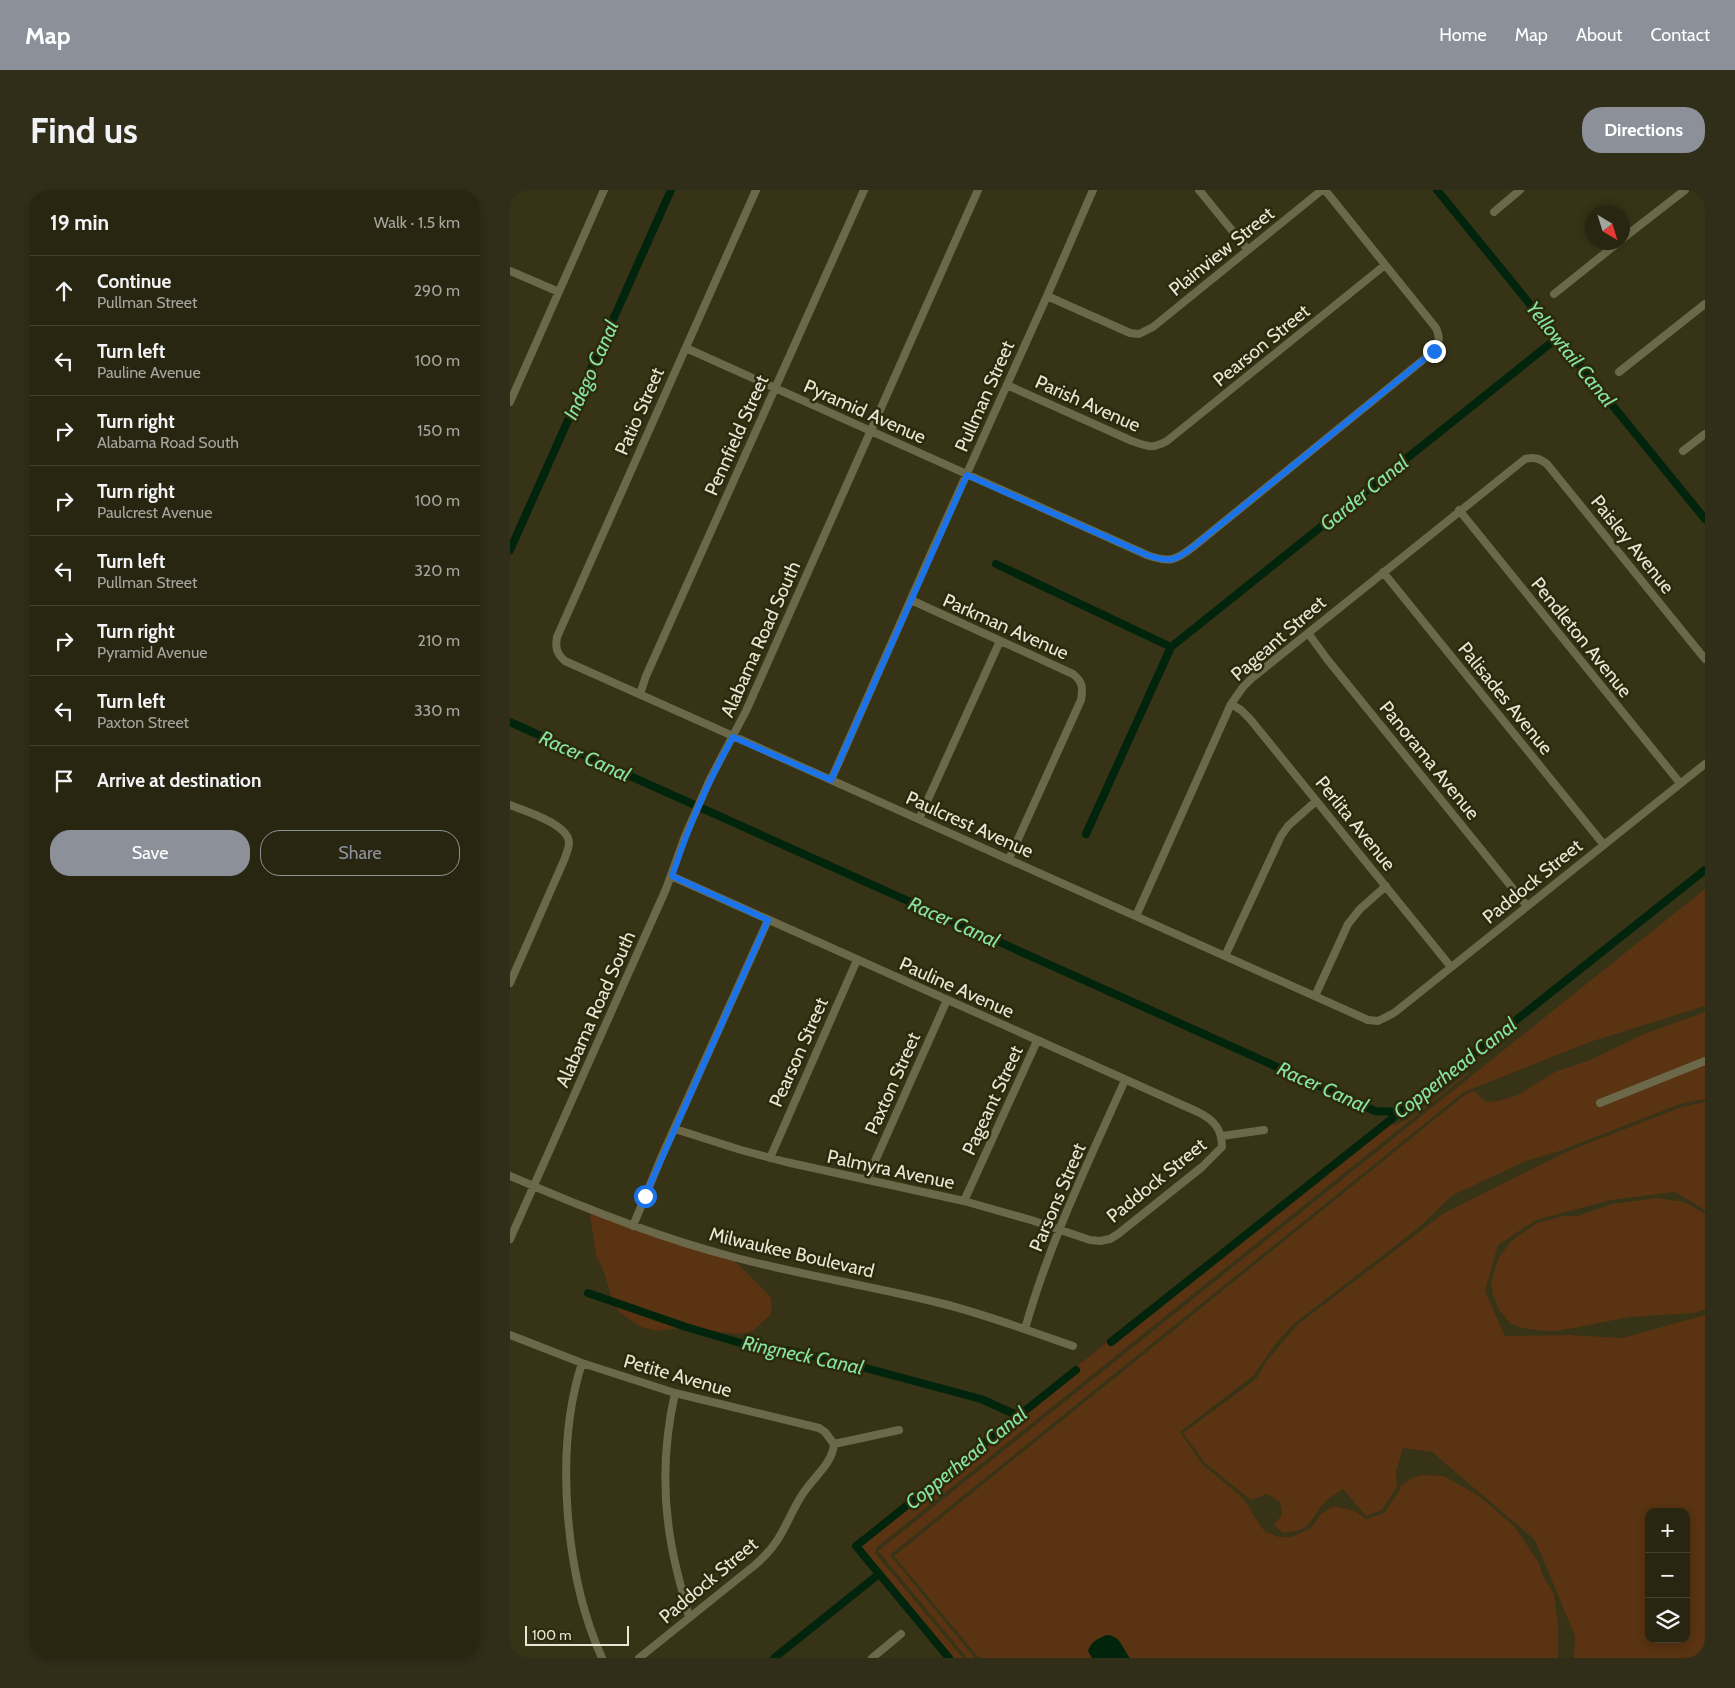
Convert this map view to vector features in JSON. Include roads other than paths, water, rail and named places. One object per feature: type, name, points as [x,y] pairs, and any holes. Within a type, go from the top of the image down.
[{"type":"street","points":[[510,402],[604,190]]},
{"type":"street","name":"Patio Street","points":[[556,647],[557,637],[756,190]]},
{"type":"street","name":"Pennfield Street","points":[[640,694],[646,676],[864,190]]},
{"type":"street","name":"Alabama Road South","points":[[510,1239],[672,876],[694,816],[733,737],[978,190]]},
{"type":"street","name":"Pullman Street","points":[[831,780],[1093,190]]},
{"type":"street","points":[[1199,190],[1248,250]]},
{"type":"street","points":[[1324,190],[1385,265]]},
{"type":"street","name":"Plainview Street","points":[[1047,296],[1130,333],[1139,334],[1153,327],[1324,190]]},
{"type":"street","points":[[1494,212],[1520,190]]},
{"type":"street","points":[[1630,233],[1684,190]]},
{"type":"street","points":[[1554,294],[1609,250]]},
{"type":"street","name":"Pyramid Avenue","points":[[686,348],[1147,555],[1170,561],[1180,557],[1434,351],[1439,344],[1439,335],[1436,328],[1385,265]]},
{"type":"street","name":"Pearson Street","points":[[1156,447],[1167,441],[1385,265]]},
{"type":"street","points":[[510,271],[558,292]]},
{"type":"street","points":[[1619,372],[1705,304]]},
{"type":"street","name":"Parish Avenue","points":[[1007,385],[1132,441],[1147,447],[1156,447]]},
{"type":"street","points":[[1683,451],[1705,434]]},
{"type":"street","name":"Pageant Street","points":[[1136,916],[1232,704],[1242,687],[1517,463],[1532,457]]},
{"type":"street","name":"Paisley Avenue","points":[[1532,457],[1540,458],[1547,464],[1705,659]]},
{"type":"street","name":"Pendleton Avenue","points":[[1459,510],[1680,783]]},
{"type":"street","name":"Palisades Avenue","points":[[1383,572],[1604,845]]},
{"type":"street","name":"Parkman Avenue","points":[[911,600],[1073,674],[1080,680],[1083,687],[1081,700],[1009,859]]},
{"type":"street","name":"Panorama Avenue","points":[[1308,633],[1327,659],[1528,906]]},
{"type":"street","points":[[919,819],[1000,641]]},
{"type":"street","name":"Paulcrest Avenue","points":[[556,647],[559,656],[565,661],[1368,1020],[1378,1021]]},
{"type":"street","name":"Perlita Avenue","points":[[1232,704],[1250,719],[1451,967]]},
{"type":"street","name":"Paddock Street","points":[[1378,1021],[1394,1013],[1705,764]]},
{"type":"street","points":[[1225,956],[1281,836],[1288,826],[1316,801]]},
{"type":"street","points":[[510,805],[559,827],[567,836],[569,843],[565,858],[510,983]]},
{"type":"street","name":"Pauline Avenue","points":[[672,876],[1206,1116],[1216,1124],[1222,1136]]},
{"type":"street","points":[[1315,996],[1348,924],[1360,909],[1386,886]]},
{"type":"street","points":[[632,1226],[768,920]]},
{"type":"street","name":"Pearson Street","points":[[770,1158],[857,960]]},
{"type":"street","name":"Paxton Street","points":[[867,1179],[947,1000]]},
{"type":"street","name":"Pageant Street","points":[[964,1201],[1038,1040]]},
{"type":"street","points":[[1600,1103],[1705,1061]]},
{"type":"street","name":"Parsons Street","points":[[1026,1329],[1060,1229],[1125,1080]]},
{"type":"street","name":"Palmyra Avenue","points":[[675,1129],[770,1158],[964,1201],[1100,1242]]},
{"type":"street","points":[[1222,1136],[1264,1130]]},
{"type":"street","name":"Paddock Street","points":[[1100,1242],[1118,1234],[1202,1167],[1222,1147],[1222,1136]]},
{"type":"street","name":"Milwaukee Boulevard","points":[[510,1176],[632,1226],[732,1257],[940,1303],[1026,1329],[1073,1346]]},
{"type":"street","name":"Petite Avenue","points":[[510,1335],[582,1363],[675,1393],[807,1424],[825,1432],[834,1444]]},
{"type":"street","points":[[582,1363],[570,1419],[567,1497],[578,1582],[585,1611],[602,1658]]},
{"type":"street","points":[[675,1393],[668,1426],[666,1506],[673,1553],[689,1617]]},
{"type":"street","points":[[834,1444],[899,1430]]},
{"type":"street","name":"Paddock Street","points":[[639,1658],[768,1553],[802,1494],[830,1461],[834,1444]]},
{"type":"street","points":[[872,1658],[901,1634]]},
{"type":"waterway","name":"Indego Canal","points":[[510,550],[671,190]]},
{"type":"waterway","name":"Yellowtail Canal","points":[[1437,190],[1705,519]]},
{"type":"waterway","name":"Garder Canal","points":[[1086,834],[1171,647],[1557,338]]},
{"type":"waterway","name":"Garder Canal","points":[[996,564],[1171,647]]},
{"type":"waterway","name":"Racer Canal","points":[[510,722],[1375,1111],[1400,1112]]},
{"type":"waterway","name":"Copperhead Canal","points":[[1111,1342],[1705,870]]},
{"type":"waterway","name":"Ringneck Canal","points":[[588,1293],[686,1327],[744,1344],[791,1351],[858,1366],[981,1399],[1019,1416]]},
{"type":"waterway","name":"Copperhead Canal","points":[[949,1658],[856,1546],[1076,1370]]},
{"type":"waterway","points":[[774,1658],[879,1574]]}]
